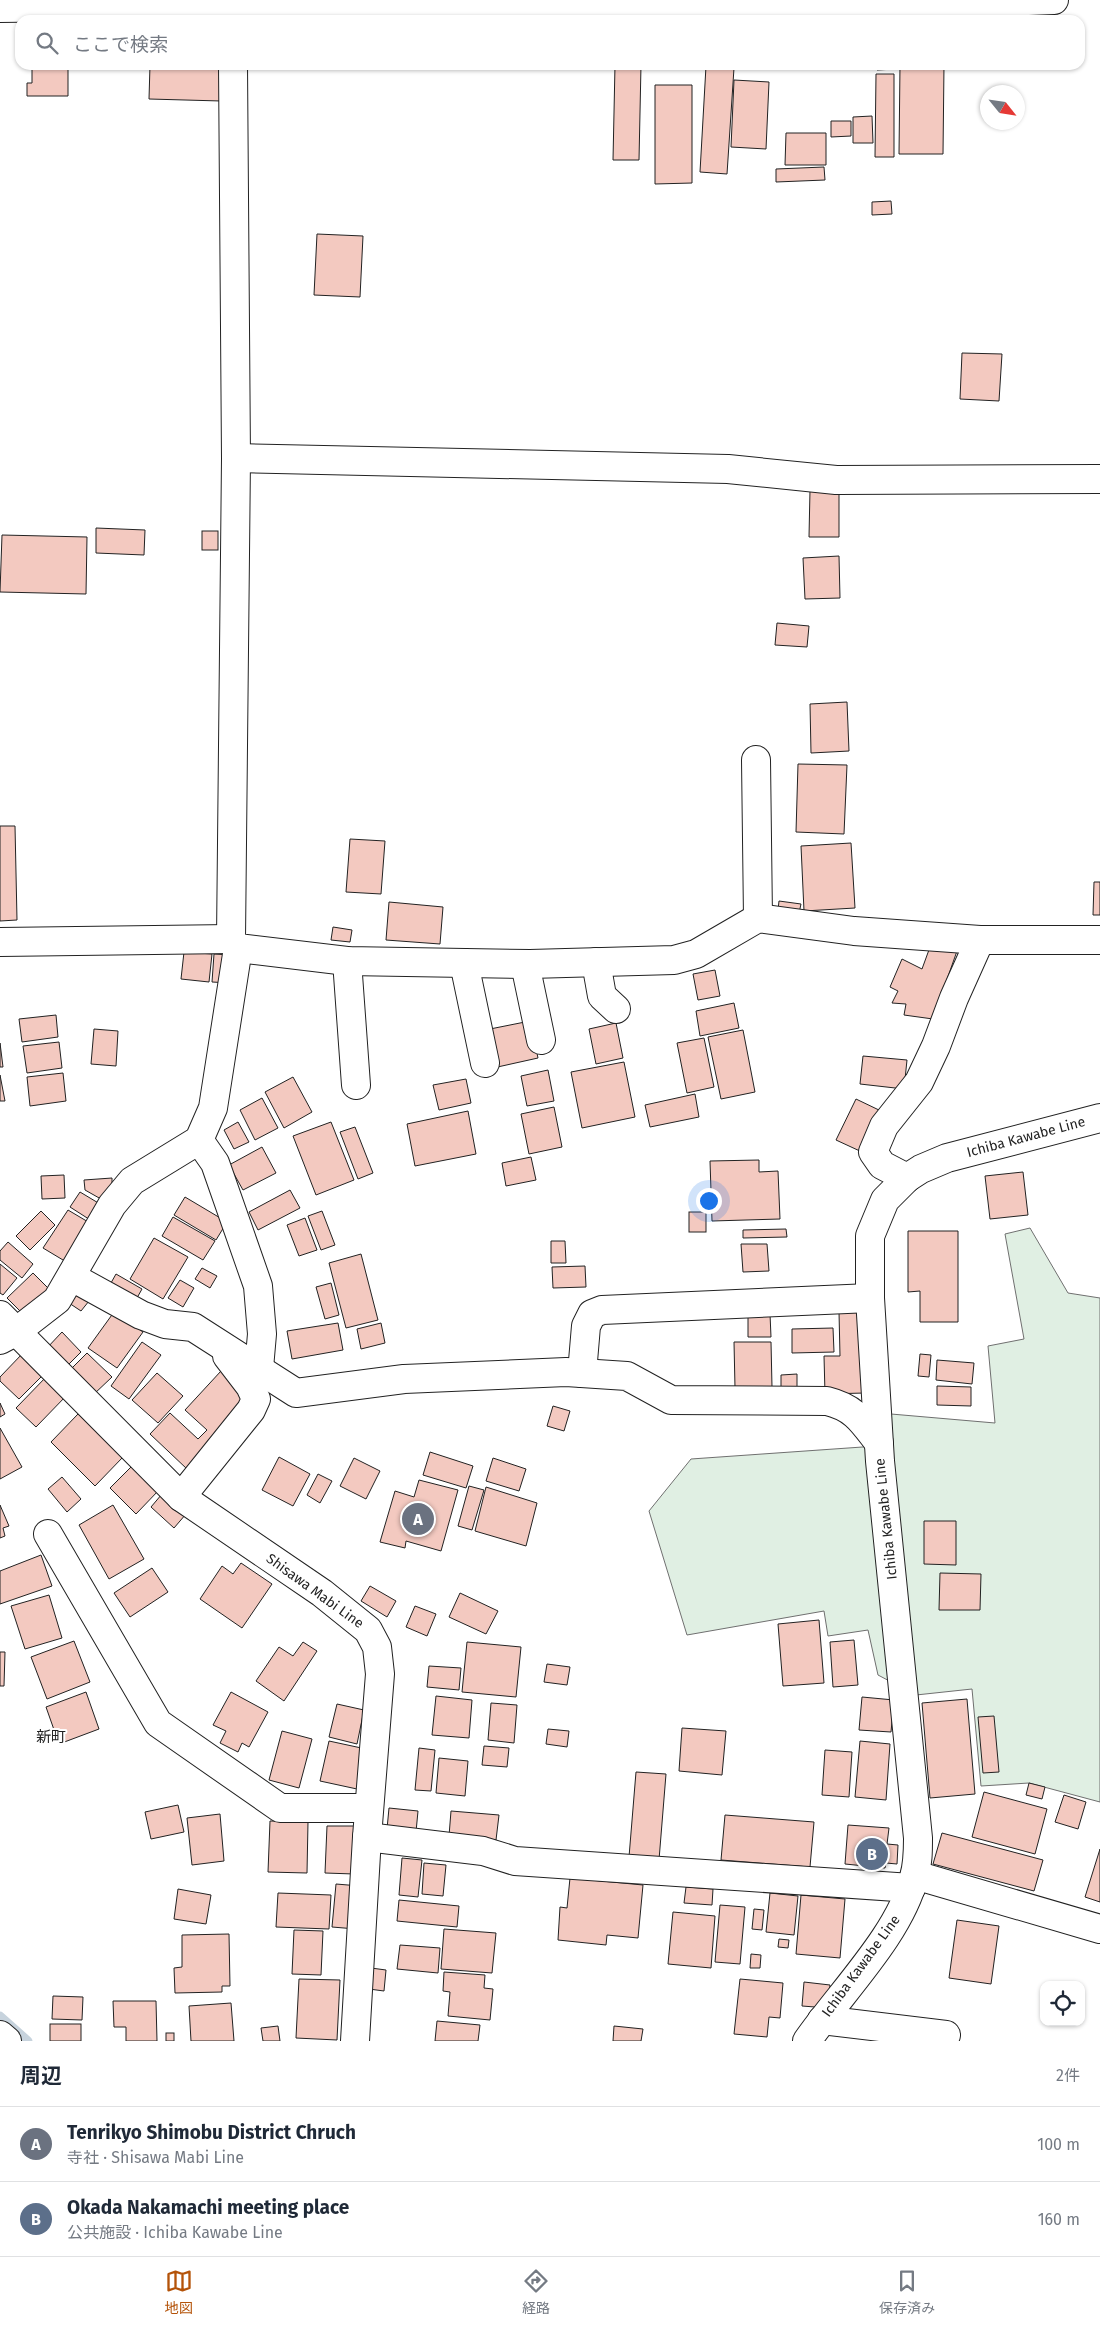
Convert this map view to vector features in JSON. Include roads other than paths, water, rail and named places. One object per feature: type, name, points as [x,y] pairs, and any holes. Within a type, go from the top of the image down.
[{"type":"street","points":[[0,8],[799,10],[1054,0]]},
{"type":"street","points":[[6,1329],[57,1300],[112,1205],[132,1181],[199,1140],[213,1108],[235,944],[236,458],[233,70]]},
{"type":"street","points":[[236,458],[728,469],[836,480],[1100,479]]},
{"type":"street","points":[[756,760],[758,918]]},
{"type":"street","points":[[0,942],[235,944],[347,960],[525,964],[674,960],[696,954],[758,918],[854,931],[980,940],[1100,940]]},
{"type":"street","points":[[907,1178],[882,1165],[874,1152],[884,1126],[919,1082],[980,940]]},
{"type":"street","points":[[347,960],[356,1085]]},
{"type":"street","points":[[596,962],[602,996],[616,1009]]},
{"type":"street","points":[[464,963],[485,1063]]},
{"type":"street","points":[[525,964],[541,1040]]},
{"type":"street","name":"Ichiba Kawabe Line","points":[[814,2030],[874,1952],[898,1915],[913,1882],[918,1838],[879,1443],[870,1298],[870,1236],[884,1200],[907,1178],[921,1169],[947,1158],[1100,1118]]},
{"type":"street","points":[[199,1140],[215,1162],[258,1286],[262,1334],[258,1368]]},
{"type":"street","points":[[72,1277],[141,1315],[165,1324],[193,1327],[296,1393],[404,1379],[582,1373],[627,1376],[671,1400],[826,1401],[844,1406],[858,1416],[879,1443]]},
{"type":"street","points":[[582,1373],[586,1326],[592,1314],[602,1310],[870,1298]]},
{"type":"street","name":"Shisawa Mabi Line","points":[[6,1329],[181,1498],[322,1593],[368,1630],[376,1647],[380,1674],[367,1837],[355,2041]]},
{"type":"street","points":[[181,1498],[251,1410],[256,1399],[250,1386],[214,1339]]},
{"type":"street","points":[[48,1534],[158,1723],[280,1808],[369,1808]]},
{"type":"street","points":[[367,1837],[483,1851],[515,1861],[913,1882],[1100,1929]]},
{"type":"street","points":[[814,2030],[877,2034],[946,2035]]},
{"type":"street","points":[[0,2035],[7,2041]]},
{"type":"waterway","points":[[0,2016],[28,2041]]},
{"type":"place","name":"Tenrikyo Shimobu District Chruch","points":[[418,1519]]},
{"type":"place","name":"Okada Nakamachi meeting place","points":[[872,1854]]},
{"type":"district","name":"新町","points":[[51,1737]]}]
